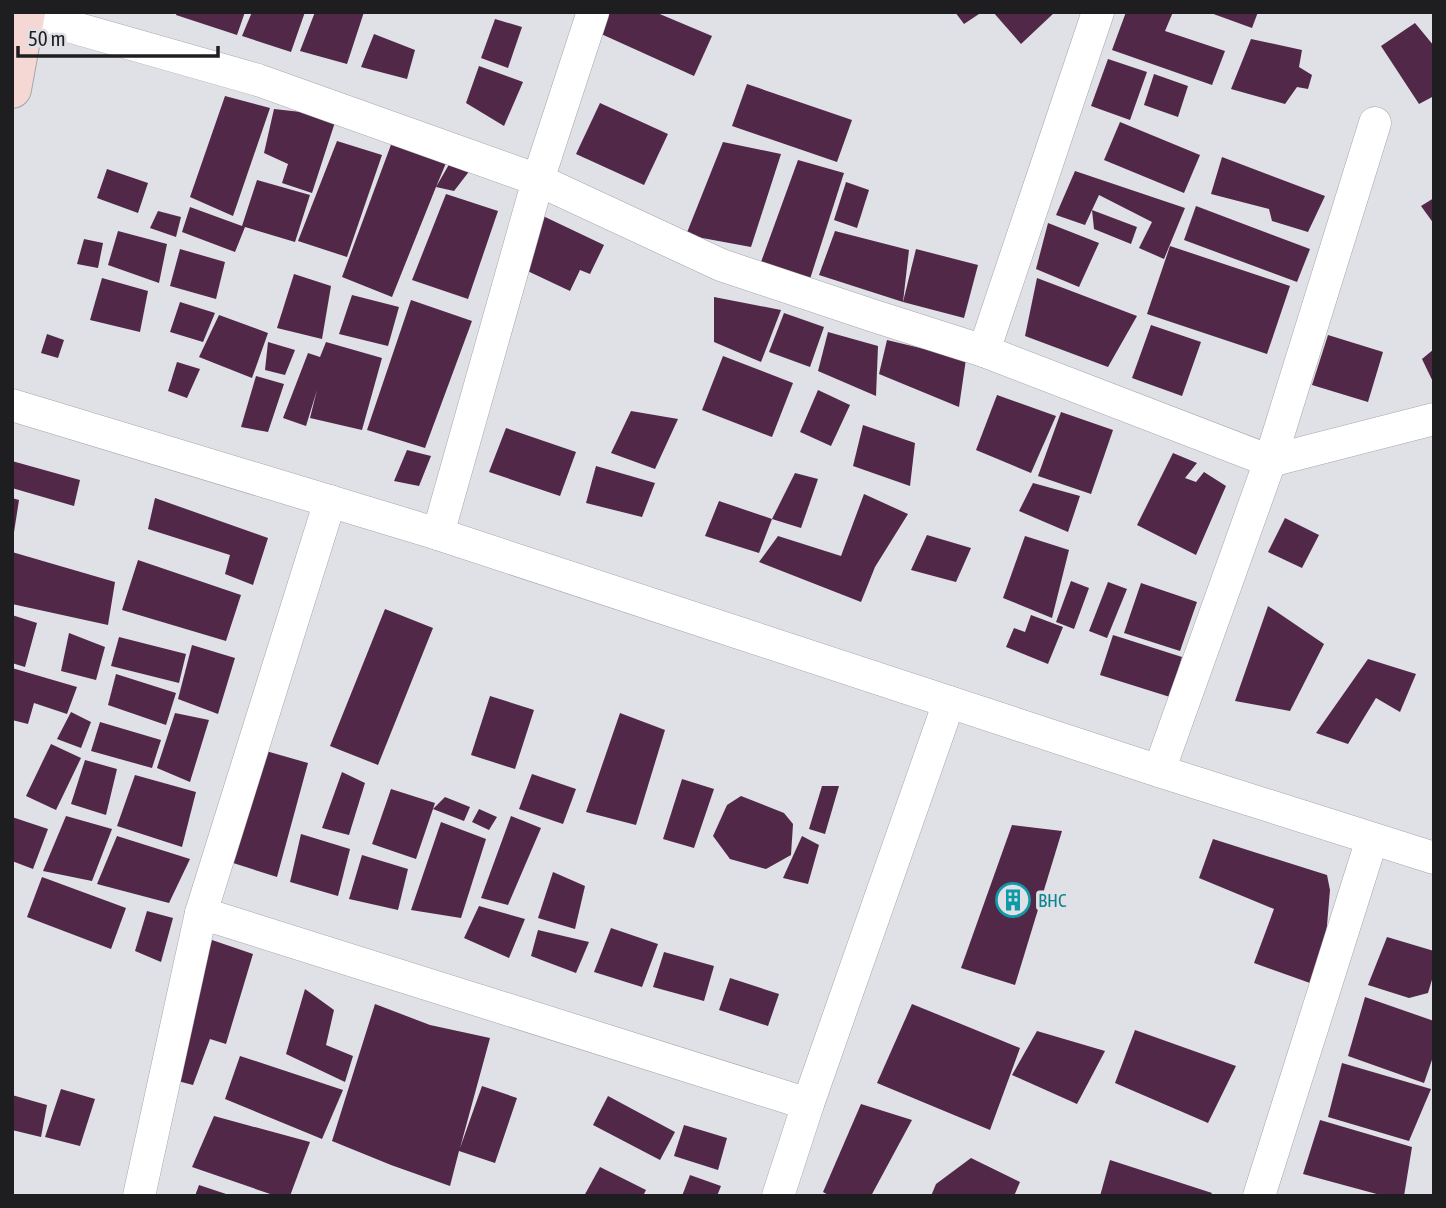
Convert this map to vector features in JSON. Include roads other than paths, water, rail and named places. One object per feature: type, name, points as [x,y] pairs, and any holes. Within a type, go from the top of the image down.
[{"type":"main road","points":[[12,89],[26,13]]},
{"type":"street","points":[[438,534],[538,180],[593,12]]},
{"type":"street","points":[[984,351],[1098,12]]},
{"type":"street","points":[[26,13],[258,80],[538,180],[721,265],[984,351],[1270,461],[1434,419]]},
{"type":"street","points":[[1159,771],[1270,461],[1375,123]]},
{"type":"street","points":[[12,405],[438,534],[1159,771],[1434,858]]},
{"type":"street","points":[[139,1196],[201,913],[330,501]]},
{"type":"street","points":[[778,1196],[949,702]]},
{"type":"street","points":[[1259,1196],[1372,839]]},
{"type":"street","points":[[201,913],[808,1104]]},
{"type":"place","name":"BHC","points":[[1013,900]]}]
